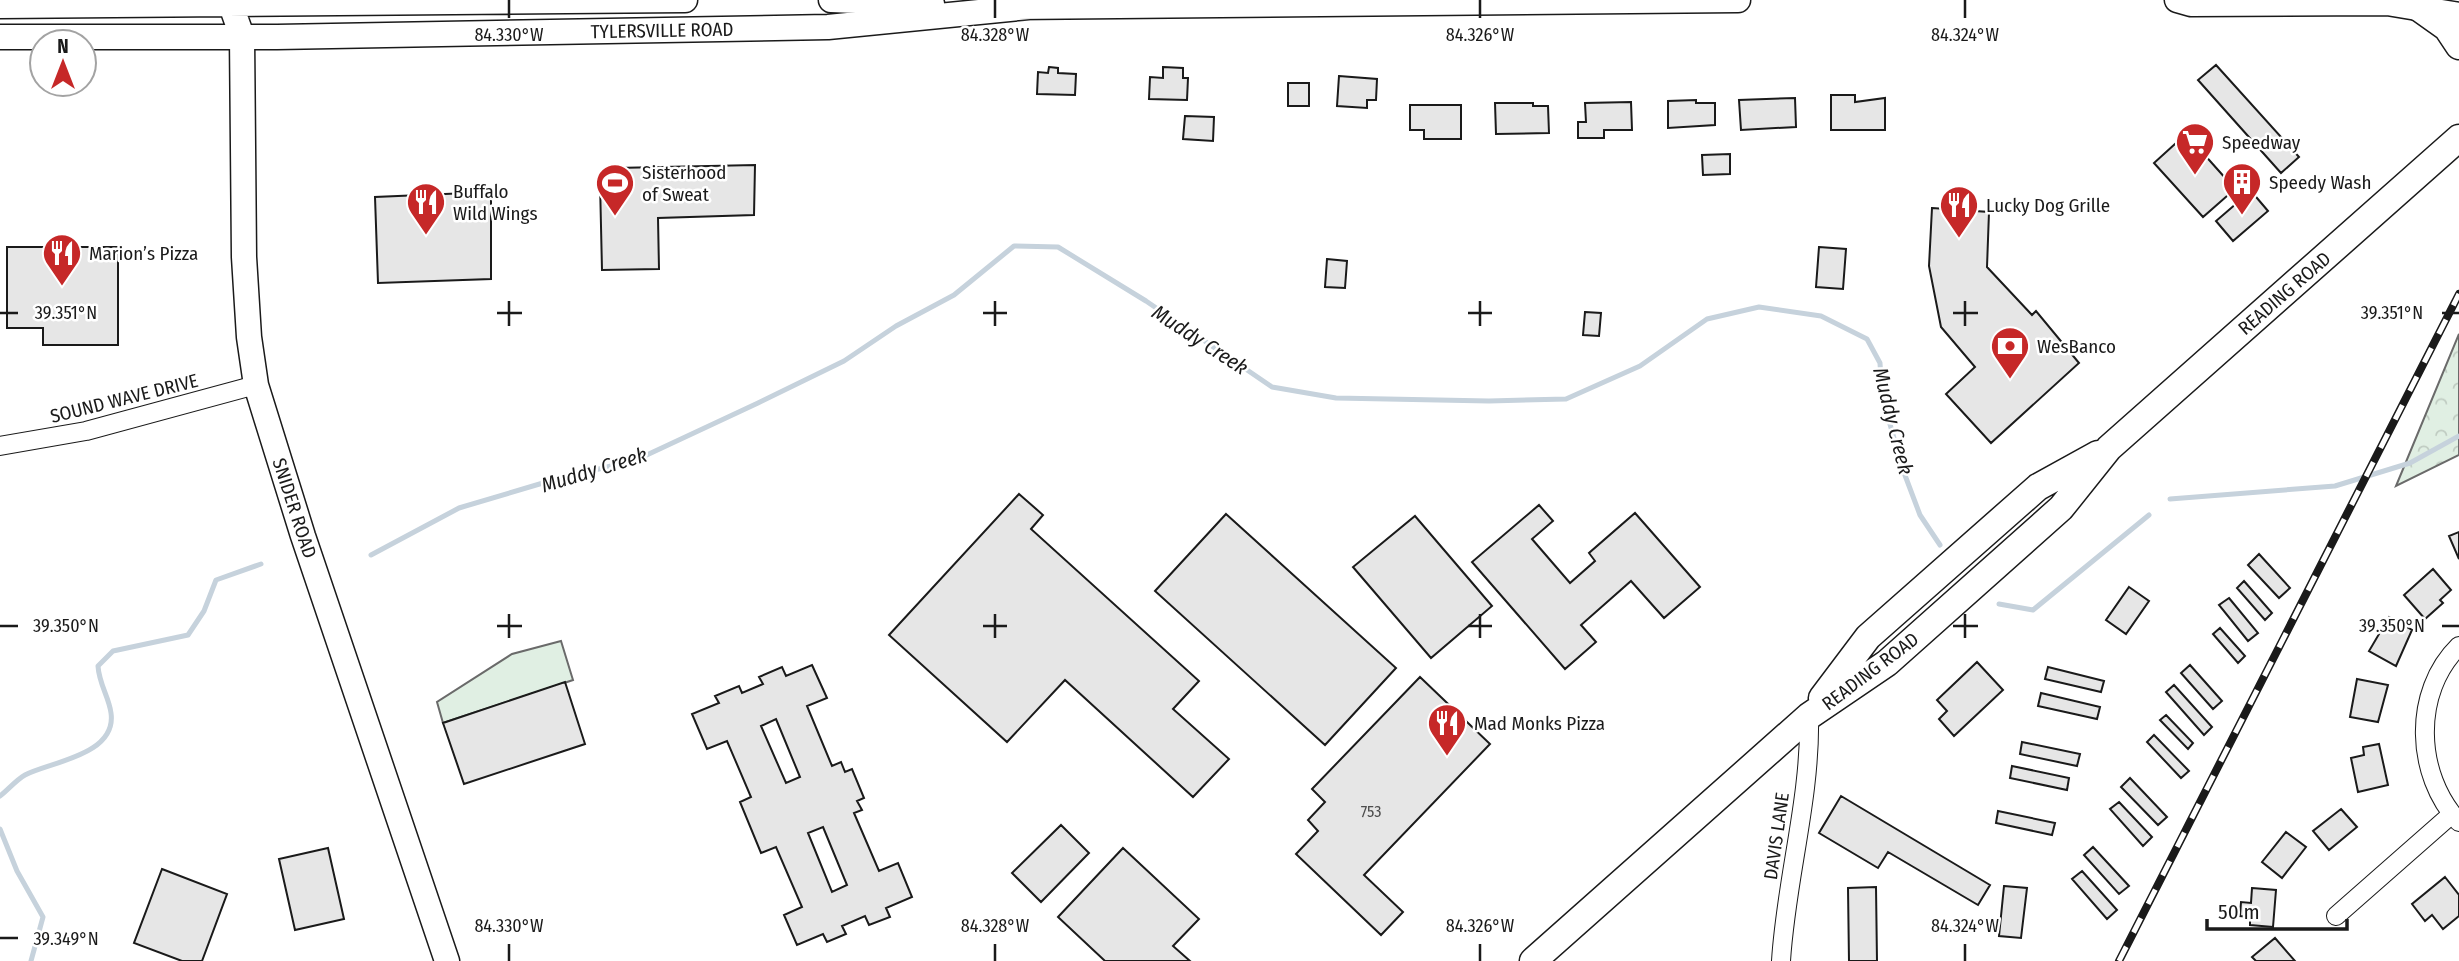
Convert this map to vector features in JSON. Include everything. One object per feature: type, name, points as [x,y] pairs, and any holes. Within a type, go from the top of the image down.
[{"type":"main road","name":"TYLERSVILLE ROAD","points":[[0,6],[229,1],[685,0]]},
{"type":"main road","name":"TYLERSVILLE ROAD","points":[[831,0],[1029,7],[1738,0]]},
{"type":"main road","points":[[2177,0],[2191,4],[2348,2],[2416,6],[2459,15]]},
{"type":"main road","name":"SNIDER ROAD","points":[[229,1],[242,36],[244,257],[249,337],[256,385],[303,536],[447,961]]},
{"type":"main road","name":"SNIDER ROAD","points":[[242,36],[261,1]]},
{"type":"main road","points":[[2416,6],[2447,28],[2459,46]]},
{"type":"main road","name":"TYLERSVILLE ROAD","points":[[0,37],[828,27],[1029,7]]},
{"type":"main road","name":"READING ROAD","points":[[1533,961],[1809,716],[1887,663],[2061,508],[2109,448],[2459,138]]},
{"type":"street","name":"SOUND WAVE DRIVE","points":[[0,446],[86,430],[256,385]]},
{"type":"street","points":[[2336,916],[2456,818],[2430,772],[2424,730],[2432,689],[2444,664],[2459,646]]},
{"type":"street","name":"DAVIS LANE","points":[[1781,961],[1797,824],[1810,757],[1809,716]]},
{"type":"green space","points":[[2459,334],[2459,455],[2396,486]]},
{"type":"green space","points":[[561,641],[573,680],[443,723],[437,702],[512,654]]},
{"type":"building","name":"Speedway","points":[[2216,65],[2299,157],[2281,173],[2198,80]]},
{"type":"building","points":[[1049,67],[1058,68],[1058,73],[1076,74],[1075,95],[1037,94],[1038,72],[1048,73]]},
{"type":"building","points":[[1163,67],[1183,68],[1183,78],[1188,78],[1187,100],[1149,99],[1150,77],[1163,78]]},
{"type":"building","points":[[1339,76],[1377,79],[1376,100],[1367,100],[1367,108],[1337,106]]},
{"type":"building","points":[[1288,83],[1309,83],[1309,106],[1288,106]]},
{"type":"building","points":[[1831,95],[1855,95],[1855,102],[1885,98],[1885,130],[1831,130]]},
{"type":"building","points":[[1795,98],[1796,127],[1741,130],[1739,100]]},
{"type":"building","points":[[1696,100],[1696,103],[1715,103],[1715,125],[1668,128],[1668,101]]},
{"type":"building","points":[[1631,102],[1632,130],[1604,130],[1604,138],[1578,138],[1578,122],[1586,122],[1585,103]]},
{"type":"building","points":[[1495,103],[1533,103],[1533,106],[1548,106],[1549,133],[1496,134]]},
{"type":"building","points":[[1410,105],[1461,105],[1461,139],[1424,139],[1424,130],[1410,130]]},
{"type":"building","points":[[1185,116],[1214,117],[1213,141],[1183,139]]},
{"type":"building","name":"Speedway","points":[[2186,134],[2235,189],[2203,217],[2154,163]]},
{"type":"building","points":[[1730,154],[1730,174],[1703,175],[1702,155]]},
{"type":"building","points":[[755,165],[754,215],[658,218],[659,269],[602,270],[600,182],[615,168]]},
{"type":"building","name":"Speedy Wash","points":[[2251,191],[2268,211],[2233,241],[2216,221]]},
{"type":"building","points":[[491,192],[491,279],[378,283],[375,197]]},
{"type":"building","points":[[1932,208],[1989,212],[1987,267],[2032,315],[2036,311],[2079,363],[1991,443],[1946,394],[1975,367],[1941,327],[1929,266]]},
{"type":"building","name":"Marion’s Pizza","points":[[7,247],[118,247],[118,345],[43,345],[43,328],[7,328]]},
{"type":"building","points":[[1819,247],[1846,249],[1843,289],[1816,287]]},
{"type":"building","points":[[1327,259],[1347,261],[1345,288],[1325,287]]},
{"type":"building","points":[[1585,312],[1601,313],[1599,336],[1583,335]]},
{"type":"building","points":[[1019,494],[1043,515],[1031,529],[1199,681],[1173,709],[1229,759],[1193,797],[1065,680],[1007,742],[889,635]]},
{"type":"building","points":[[1539,505],[1553,521],[1532,539],[1570,583],[1595,561],[1589,553],[1635,513],[1700,587],[1664,618],[1631,581],[1581,625],[1596,642],[1565,669],[1472,562]]},
{"type":"building","points":[[1226,514],[1396,668],[1325,745],[1155,591]]},
{"type":"building","points":[[1415,516],[1492,606],[1431,658],[1353,567]]},
{"type":"building","points":[[2459,532],[2459,559],[2449,536]]},
{"type":"building","points":[[2259,554],[2290,588],[2279,598],[2248,565]]},
{"type":"building","points":[[2433,569],[2451,590],[2440,600],[2443,603],[2425,619],[2404,595]]},
{"type":"building","points":[[2244,581],[2272,613],[2265,620],[2237,588]]},
{"type":"building","points":[[2129,587],[2149,601],[2126,634],[2106,620]]},
{"type":"building","points":[[2229,598],[2258,633],[2248,641],[2219,605]]},
{"type":"building","points":[[2389,617],[2412,630],[2396,666],[2369,651]]},
{"type":"building","points":[[2220,628],[2245,656],[2238,663],[2213,634]]},
{"type":"building","points":[[1977,662],[2003,690],[1954,736],[1939,719],[1947,711],[1937,700]]},
{"type":"building","points":[[812,665],[827,698],[807,706],[832,766],[841,762],[845,772],[852,769],[864,798],[857,801],[862,810],[854,813],[879,871],[898,863],[912,897],[886,908],[890,917],[869,925],[865,916],[842,926],[846,934],[827,942],[823,934],[797,945],[784,915],[802,907],[776,847],[761,853],[740,802],[751,797],[727,741],[707,749],[692,714],[719,703],[715,696],[739,686],[742,693],[763,684],[759,677],[782,667],[786,676]],"holes":[[[776,719],[800,777],[786,783],[761,726]],[[823,827],[847,885],[832,892],[808,833]]]},
{"type":"building","points":[[2190,665],[2222,701],[2213,709],[2181,673]]},
{"type":"building","points":[[2048,667],[2104,681],[2101,692],[2045,679]]},
{"type":"building","points":[[1420,677],[1490,744],[1364,875],[1403,912],[1381,935],[1296,854],[1318,831],[1308,820],[1325,802],[1312,789]]},
{"type":"building","points":[[2357,679],[2388,685],[2378,722],[2350,717]]},
{"type":"building","points":[[565,682],[585,744],[464,784],[443,723]]},
{"type":"building","points":[[2174,685],[2212,727],[2204,735],[2166,692]]},
{"type":"building","points":[[2041,693],[2100,707],[2097,719],[2038,706]]},
{"type":"building","points":[[2166,715],[2193,743],[2188,749],[2160,720]]},
{"type":"building","points":[[2154,735],[2189,771],[2181,778],[2147,742]]},
{"type":"building","points":[[2022,742],[2080,754],[2077,766],[2020,754]]},
{"type":"building","points":[[2379,744],[2388,785],[2358,792],[2351,758],[2364,755],[2363,747]]},
{"type":"building","points":[[2012,766],[2069,778],[2067,790],[2010,778]]},
{"type":"building","points":[[2130,778],[2167,817],[2158,825],[2121,787]]},
{"type":"building","points":[[1841,796],[1990,885],[1978,905],[1888,852],[1878,868],[1819,833]]},
{"type":"building","points":[[2119,802],[2152,837],[2143,846],[2110,809]]},
{"type":"building","points":[[2341,809],[2357,827],[2329,850],[2313,831]]},
{"type":"building","points":[[1998,811],[2055,823],[2052,835],[1996,823]]},
{"type":"building","points":[[1061,825],[1089,853],[1041,902],[1012,873]]},
{"type":"building","points":[[2286,832],[2306,847],[2282,878],[2262,862]]},
{"type":"building","points":[[2093,847],[2129,886],[2119,894],[2084,855]]},
{"type":"building","points":[[328,848],[344,919],[295,930],[279,859]]},
{"type":"building","points":[[1123,848],[1199,919],[1173,946],[1190,961],[1105,961],[1058,917]]},
{"type":"building","points":[[162,869],[227,894],[202,961],[182,961],[134,943]]},
{"type":"building","points":[[2082,871],[2117,910],[2107,919],[2072,879]]},
{"type":"building","points":[[2445,877],[2459,895],[2459,916],[2443,929],[2432,915],[2425,921],[2412,904]]},
{"type":"building","points":[[2004,886],[2027,888],[2021,938],[1999,936]]},
{"type":"building","points":[[1876,887],[1877,961],[1849,961],[1848,888]]},
{"type":"building","points":[[2252,888],[2276,890],[2273,927],[2250,925],[2250,917],[2240,916],[2241,902],[2251,903]]},
{"type":"building","points":[[2275,938],[2295,961],[2256,961],[2252,957]]},
{"type":"waterway","name":"Muddy Creek","points":[[371,555],[459,508],[553,480],[636,460],[758,403],[844,361],[896,326],[954,295],[1014,246],[1058,247],[1146,301],[1272,387],[1336,398],[1489,401],[1566,399],[1640,366],[1707,319],[1759,307],[1821,316],[1867,339],[1880,363],[1882,396],[1903,470],[1920,515],[1940,545]]},
{"type":"waterway","name":"Muddy Creek","points":[[2170,499],[2335,486],[2410,463],[2459,436]]},
{"type":"waterway","name":"Muddy Creek","points":[[1999,604],[2033,610],[2149,515]]},
{"type":"waterway","name":"Muddy Creek","points":[[0,796],[25,775],[80,755],[104,739],[110,727],[111,713],[98,666],[113,651],[188,635],[204,611],[216,580],[261,564]]},
{"type":"waterway","name":"Muddy Creek","points":[[0,829],[17,871],[43,917],[31,961]]},
{"type":"railway","points":[[2119,961],[2459,294]]},
{"type":"place","name":"Speedway","points":[[2195,176]]},
{"type":"place","name":"Speedy Wash","points":[[2242,216]]},
{"type":"place","name":"Sisterhood of Sweat","points":[[615,217]]},
{"type":"place","name":"Buffalo Wild Wings","points":[[426,236]]},
{"type":"place","name":"Lucky Dog Grille","points":[[1959,239]]},
{"type":"place","name":"Marion’s Pizza","points":[[62,287]]},
{"type":"place","name":"WesBanco","points":[[2010,380]]},
{"type":"place","name":"Mad Monks Pizza","points":[[1447,757]]}]
